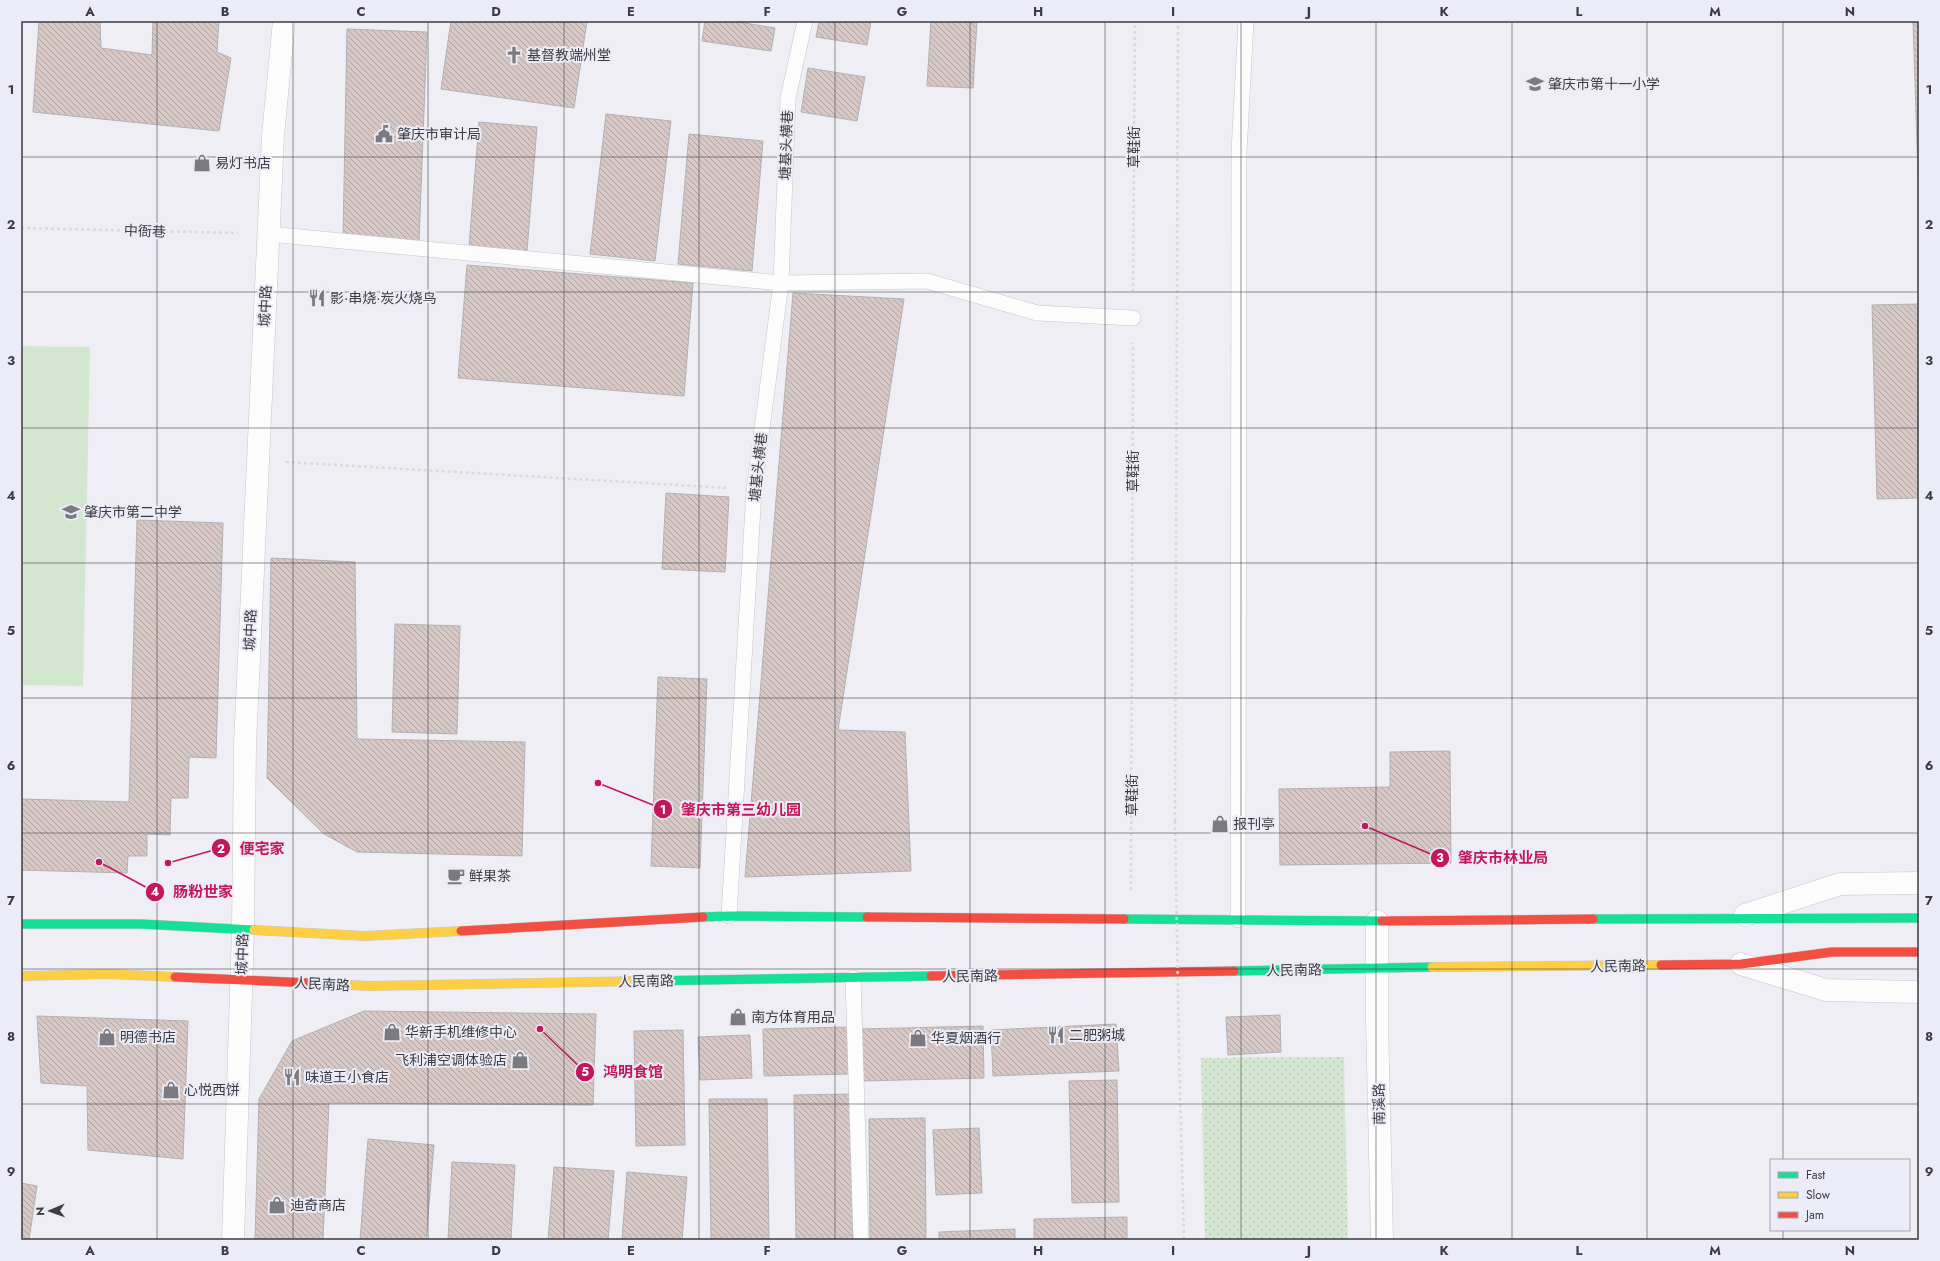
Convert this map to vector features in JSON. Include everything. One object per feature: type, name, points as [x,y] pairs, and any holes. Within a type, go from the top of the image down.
[{"type":"main road","points":[[21,924],[141,924],[365,936],[729,916],[1377,922],[1740,917],[1919,918]]},
{"type":"main road","name":"人民南路","points":[[21,976],[110,974],[369,986],[1377,968],[1740,964],[1832,952],[1919,952]]},
{"type":"street","name":"城中路","points":[[233,1240],[242,980],[245,744],[273,136],[284,21]]},
{"type":"street","points":[[1740,917],[1840,884],[1919,883]]},
{"type":"street","name":"南溪路","points":[[1377,922],[1376,1019],[1382,1240]]},
{"type":"street","points":[[1740,964],[1826,990],[1919,992]]},
{"type":"lane","name":"塘基头横巷","points":[[729,916],[754,490],[781,283],[788,98],[805,21]]},
{"type":"lane","points":[[1238,920],[1239,152],[1246,21]]},
{"type":"lane","points":[[269,234],[781,283],[926,281],[1037,313],[1133,318]]},
{"type":"lane","points":[[853,978],[861,1240]]},
{"type":"path","name":"草鞋街","points":[[1131,920],[1135,21]]},
{"type":"path","points":[[1178,21],[1175,821],[1184,1240]]},
{"type":"path","name":"中衙巷","points":[[21,228],[269,234]]},
{"type":"path","points":[[258,460],[754,490]]},
{"type":"green space","points":[[21,346],[90,347],[83,686],[21,685]]},
{"type":"green space","points":[[1344,1057],[1348,1240],[1205,1240],[1201,1058]]},
{"type":"building","points":[[39,21],[100,21],[101,48],[152,55],[153,21],[219,21],[217,52],[231,58],[219,131],[33,112]]},
{"type":"building","name":"基督教端州堂","points":[[451,21],[587,21],[574,108],[441,89]]},
{"type":"building","points":[[705,21],[732,21],[775,28],[771,51],[702,41]]},
{"type":"building","points":[[819,21],[871,21],[867,45],[816,37]]},
{"type":"building","points":[[931,21],[977,21],[973,88],[927,86]]},
{"type":"building","points":[[1913,21],[1919,21],[1919,176],[1918,176]]},
{"type":"building","name":"肇庆市审计局","points":[[347,29],[427,32],[419,243],[343,237]]},
{"type":"building","points":[[808,68],[865,77],[857,121],[801,112]]},
{"type":"building","points":[[606,114],[671,121],[655,261],[590,254]]},
{"type":"building","points":[[479,122],[537,127],[527,251],[469,247]]},
{"type":"building","points":[[689,134],[763,141],[752,271],[678,264]]},
{"type":"building","points":[[467,265],[693,283],[684,396],[458,378]]},
{"type":"building","points":[[793,293],[904,299],[838,730],[905,732],[911,871],[745,877]]},
{"type":"building","points":[[1919,304],[1919,498],[1877,499],[1872,305]]},
{"type":"building","points":[[666,493],[729,497],[725,572],[662,569]]},
{"type":"building","points":[[137,520],[223,523],[216,758],[189,757],[188,798],[171,798],[170,835],[147,834],[147,856],[128,856],[127,873],[21,870],[21,799],[129,802]]},
{"type":"building","points":[[271,558],[355,562],[357,739],[525,742],[522,856],[357,852],[324,834],[267,778]]},
{"type":"building","points":[[395,624],[460,626],[457,734],[392,732]]},
{"type":"building","points":[[658,677],[707,679],[700,868],[651,866]]},
{"type":"building","points":[[1450,751],[1451,863],[1280,865],[1279,789],[1390,787],[1390,752]]},
{"type":"building","points":[[364,1011],[596,1014],[593,1105],[329,1103],[323,1240],[255,1240],[259,1099],[292,1041]]},
{"type":"building","points":[[1280,1015],[1281,1052],[1228,1055],[1226,1017]]},
{"type":"building","points":[[37,1016],[188,1021],[183,1159],[88,1150],[87,1086],[41,1083]]},
{"type":"building","points":[[1116,1024],[1119,1071],[993,1076],[991,1030]]},
{"type":"building","points":[[983,1026],[984,1078],[862,1081],[861,1029]]},
{"type":"building","points":[[849,1027],[849,1074],[764,1076],[763,1029]]},
{"type":"building","points":[[683,1030],[685,1145],[636,1146],[634,1031]]},
{"type":"building","points":[[750,1035],[752,1078],[700,1080],[698,1037]]},
{"type":"building","points":[[1117,1080],[1119,1202],[1072,1203],[1069,1081]]},
{"type":"building","points":[[852,1094],[853,1240],[796,1240],[794,1095]]},
{"type":"building","points":[[709,1099],[767,1099],[769,1240],[711,1240]]},
{"type":"building","points":[[925,1118],[926,1240],[870,1240],[869,1119]]},
{"type":"building","points":[[979,1128],[982,1193],[936,1195],[933,1130]]},
{"type":"building","points":[[368,1139],[434,1145],[426,1240],[360,1240]]},
{"type":"building","points":[[452,1162],[515,1165],[511,1240],[448,1240]]},
{"type":"building","points":[[554,1167],[614,1171],[608,1240],[548,1240]]},
{"type":"building","points":[[627,1172],[687,1177],[682,1240],[622,1240]]},
{"type":"building","points":[[21,1183],[37,1186],[29,1240],[21,1240]]},
{"type":"building","points":[[1127,1217],[1127,1240],[1034,1240],[1034,1219]]},
{"type":"building","points":[[1015,1229],[1015,1240],[939,1240],[939,1232]]},
{"type":"traffic: fast","points":[[703,917],[867,917]]},
{"type":"traffic: fast","points":[[1593,919],[1919,918]]},
{"type":"traffic: fast","points":[[1124,919],[1382,921]]},
{"type":"traffic: fast","points":[[21,924],[141,924],[254,930]]},
{"type":"traffic: fast","points":[[1234,971],[1432,967]]},
{"type":"traffic: fast","points":[[643,981],[931,976]]},
{"type":"traffic: slow","points":[[254,930],[365,936],[461,931]]},
{"type":"traffic: slow","points":[[1432,967],[1661,965]]},
{"type":"traffic: slow","points":[[21,976],[110,974],[175,977]]},
{"type":"traffic: slow","points":[[333,984],[369,986],[643,981]]},
{"type":"traffic: jam","points":[[461,931],[703,917]]},
{"type":"traffic: jam","points":[[867,917],[1124,919]]},
{"type":"traffic: jam","points":[[1382,921],[1593,919]]},
{"type":"traffic: jam","points":[[1661,965],[1741,964],[1832,952],[1919,952]]},
{"type":"traffic: jam","points":[[931,976],[1234,971]]},
{"type":"traffic: jam","points":[[175,977],[333,984]]},
{"type":"place","name":"基督教端州堂","points":[[514,55]]},
{"type":"place","name":"肇庆市第十一小学","points":[[1535,84]]},
{"type":"place","name":"肇庆市审计局","points":[[384,134]]},
{"type":"place","name":"易灯书店","points":[[202,163]]},
{"type":"place","name":"影·串烧·炭火烧鸟","points":[[317,298]]},
{"type":"place","name":"肇庆市第二中学","points":[[71,512]]},
{"type":"place","name":"肇庆市第三幼儿园","points":[[598,783]]},
{"type":"place","name":"报刊亭","points":[[1220,824]]},
{"type":"place","name":"肇庆市林业局","points":[[1365,826]]},
{"type":"place","name":"肠粉世家","points":[[99,862]]},
{"type":"place","name":"便宅家","points":[[168,863]]},
{"type":"place","name":"鲜果茶","points":[[456,876]]},
{"type":"place","name":"南方体育用品","points":[[738,1017]]},
{"type":"place","name":"鸿明食馆","points":[[540,1029]]},
{"type":"place","name":"华新手机维修中心","points":[[392,1032]]},
{"type":"place","name":"二肥粥城","points":[[1056,1035]]},
{"type":"place","name":"明德书店","points":[[107,1037]]},
{"type":"place","name":"华夏烟酒行","points":[[918,1038]]},
{"type":"place","name":"飞利浦空调体验店","points":[[520,1060]]},
{"type":"place","name":"味道王小食店","points":[[292,1077]]},
{"type":"place","name":"心悦西饼","points":[[171,1090]]},
{"type":"place","name":"迪奇商店","points":[[277,1205]]}]
